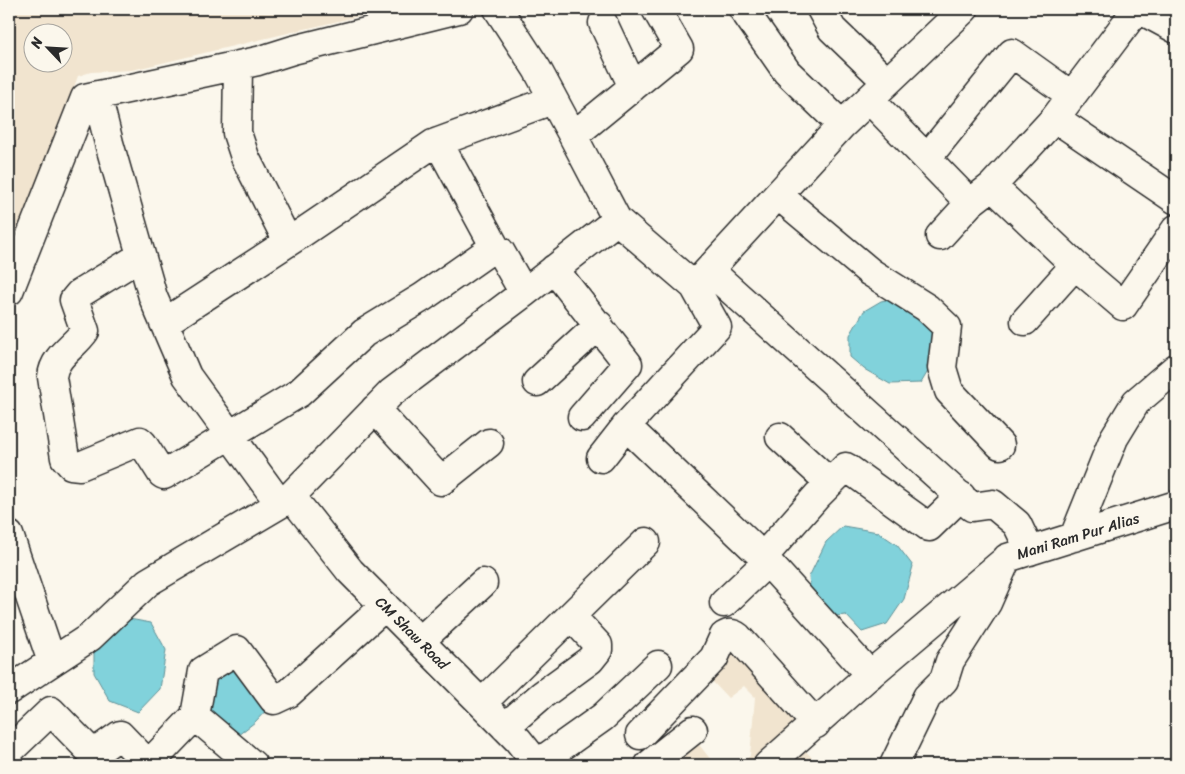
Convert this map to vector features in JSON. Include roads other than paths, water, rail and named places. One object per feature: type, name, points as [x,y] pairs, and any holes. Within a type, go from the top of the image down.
[{"type":"street","points":[[9,291],[85,98],[238,66],[460,9]]},
{"type":"street","points":[[498,9],[536,69],[617,220],[701,278],[972,507],[993,504],[1017,524],[1019,555],[870,675],[768,765]]},
{"type":"street","points":[[573,136],[679,49],[656,9]]},
{"type":"street","points":[[743,9],[787,72],[842,125]]},
{"type":"street","points":[[821,9],[832,29],[927,158],[970,203]]},
{"type":"street","points":[[701,278],[842,125],[964,9]]},
{"type":"street","points":[[940,236],[970,203],[992,186],[1055,118],[1138,9],[1176,29]]},
{"type":"street","points":[[603,23],[633,86]]},
{"type":"street","points":[[927,158],[1012,53],[1072,96]]},
{"type":"street","points":[[238,66],[237,133],[245,157],[288,242]]},
{"type":"street","name":"CM Shaw Road","points":[[97,95],[153,297],[187,376],[229,434],[350,571],[518,740],[538,765]]},
{"type":"street","points":[[164,323],[438,142],[552,100]]},
{"type":"street","points":[[1055,118],[1176,200]]},
{"type":"street","points":[[438,142],[496,249],[500,251],[524,293]]},
{"type":"street","points":[[992,186],[1075,265],[1123,306],[1176,229]]},
{"type":"street","points":[[778,195],[870,272],[927,308],[947,327],[942,368],[949,391],[1000,445]]},
{"type":"street","points":[[9,690],[90,637],[148,582],[286,500],[390,393],[524,293],[617,220]]},
{"type":"street","points":[[141,256],[79,294],[74,300],[84,331],[52,369],[65,458],[71,465],[80,466],[140,441],[164,475],[299,393],[364,333],[422,297],[493,248],[496,249]]},
{"type":"street","points":[[1026,321],[1075,265]]},
{"type":"street","points":[[554,268],[628,364],[582,417]]},
{"type":"street","points":[[600,458],[626,426],[717,327],[701,278]]},
{"type":"street","points":[[537,382],[599,325]]},
{"type":"street","points":[[1074,538],[1114,438],[1136,402],[1176,368]]},
{"type":"street","points":[[375,409],[441,481],[489,443]]},
{"type":"street","points":[[626,426],[763,557],[870,675]]},
{"type":"street","points":[[780,437],[830,483]]},
{"type":"street","points":[[724,603],[762,567],[763,557],[846,467],[930,527],[961,496]]},
{"type":"street","name":"Mani Ram Pur Alias","points":[[894,765],[927,697],[944,680],[950,661],[1019,555],[1176,505]]},
{"type":"street","points":[[9,536],[52,662]]},
{"type":"street","points":[[482,703],[646,542]]},
{"type":"street","points":[[420,641],[483,583]]},
{"type":"street","points":[[15,755],[51,711],[93,754],[120,735],[148,765],[195,716],[203,671],[237,650],[274,700],[289,694],[385,606]]},
{"type":"street","points":[[505,727],[542,695],[590,660],[598,650],[598,645],[571,616]]},
{"type":"street","points":[[640,735],[714,658],[724,636],[727,634],[733,634],[738,637],[816,724]]},
{"type":"street","points":[[538,765],[603,716],[658,665]]},
{"type":"street","points":[[195,716],[252,765]]},
{"type":"street","points":[[650,765],[693,730]]},
{"type":"water","points":[[900,297],[939,330],[937,356],[921,383],[890,384],[864,369],[850,357],[850,335],[864,311],[881,301]]},
{"type":"water","points":[[843,526],[878,532],[897,545],[913,566],[904,599],[887,624],[862,632],[846,615],[825,617],[812,604],[809,577],[826,542]]},
{"type":"water","points":[[124,618],[151,623],[166,650],[160,689],[138,712],[110,701],[94,673],[94,646]]},
{"type":"water","points":[[235,658],[272,704],[255,722],[229,742],[203,713],[210,673]]},
{"type":"water","points":[[1176,661],[1176,742],[1172,712],[1171,676]]}]
